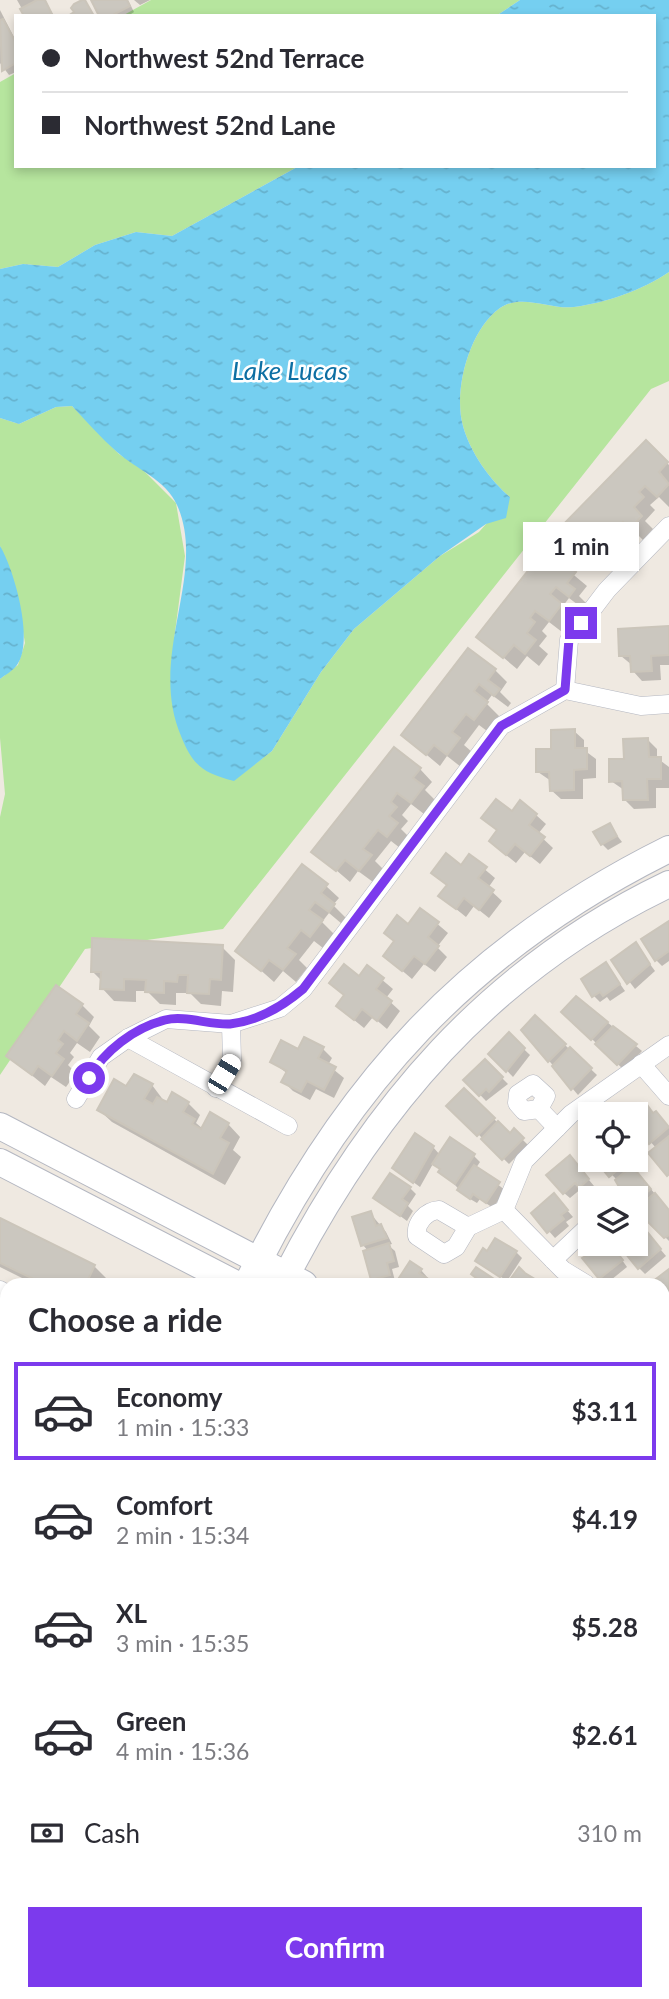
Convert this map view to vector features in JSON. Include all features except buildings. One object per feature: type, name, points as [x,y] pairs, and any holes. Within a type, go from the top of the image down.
[{"type":"street","points":[[565,690],[569,639],[607,590],[669,526]]},
{"type":"street","points":[[76,1098],[101,1057],[128,1038],[166,1019],[231,1024],[280,1008],[303,989],[501,726],[565,690],[641,706],[669,704]]},
{"type":"street","points":[[250,1278],[301,1183],[345,1115],[384,1065],[433,1013],[529,932],[592,890],[669,849]]},
{"type":"street","points":[[292,1278],[325,1203],[365,1141],[403,1093],[457,1033],[543,960],[597,923],[664,886],[645,861]]},
{"type":"street","points":[[216,1088],[232,1060],[231,1024]]},
{"type":"street","points":[[128,1038],[288,1126]]},
{"type":"street","points":[[468,1227],[504,1210],[524,1161],[557,1128],[669,1045]]},
{"type":"street","points":[[641,1064],[669,1096]]},
{"type":"street","points":[[540,1110],[557,1128]]},
{"type":"street","points":[[0,1126],[259,1261],[286,1278]]},
{"type":"street","points":[[0,1162],[224,1278]]},
{"type":"street","points":[[504,1210],[553,1260],[578,1278]]},
{"type":"street","points":[[553,1260],[578,1235]]},
{"type":"green space","points":[[151,0],[520,0],[499,14],[126,14]]},
{"type":"green space","points":[[14,74],[14,168],[295,168],[172,236],[136,232],[95,245],[58,267],[23,264],[0,269],[0,82]]},
{"type":"green space","points":[[669,272],[669,381],[651,389],[223,929],[85,949],[0,1075],[0,817],[5,794],[0,738],[0,679],[18,665],[25,643],[16,592],[0,546],[0,418],[19,424],[56,407],[72,406],[119,454],[143,470],[176,503],[185,556],[174,640],[234,780],[272,751],[321,672],[354,629],[440,556],[479,532],[510,497],[488,474],[476,455],[466,436],[460,412],[466,362],[489,318],[500,308],[517,302],[574,307],[598,302],[636,290]]},
{"type":"water","name":"Lake Lucas","points":[[520,0],[669,0],[669,272],[636,290],[598,302],[565,307],[517,302],[500,308],[489,318],[466,362],[460,412],[466,436],[476,455],[488,474],[510,497],[506,518],[486,524],[440,556],[354,629],[321,672],[272,751],[234,781],[214,775],[200,767],[190,755],[172,706],[170,676],[186,559],[185,531],[177,505],[166,489],[117,452],[72,406],[56,407],[19,424],[0,418],[0,269],[23,264],[58,267],[95,245],[136,232],[172,236],[295,168],[656,168],[656,14],[499,14]]},
{"type":"water","points":[[0,546],[16,588],[24,640],[17,665],[0,679]]},
{"type":"route","points":[[89,1078],[101,1057],[128,1038],[166,1019],[231,1024],[280,1008],[303,989],[501,726],[565,690],[569,639],[581,623]]}]
